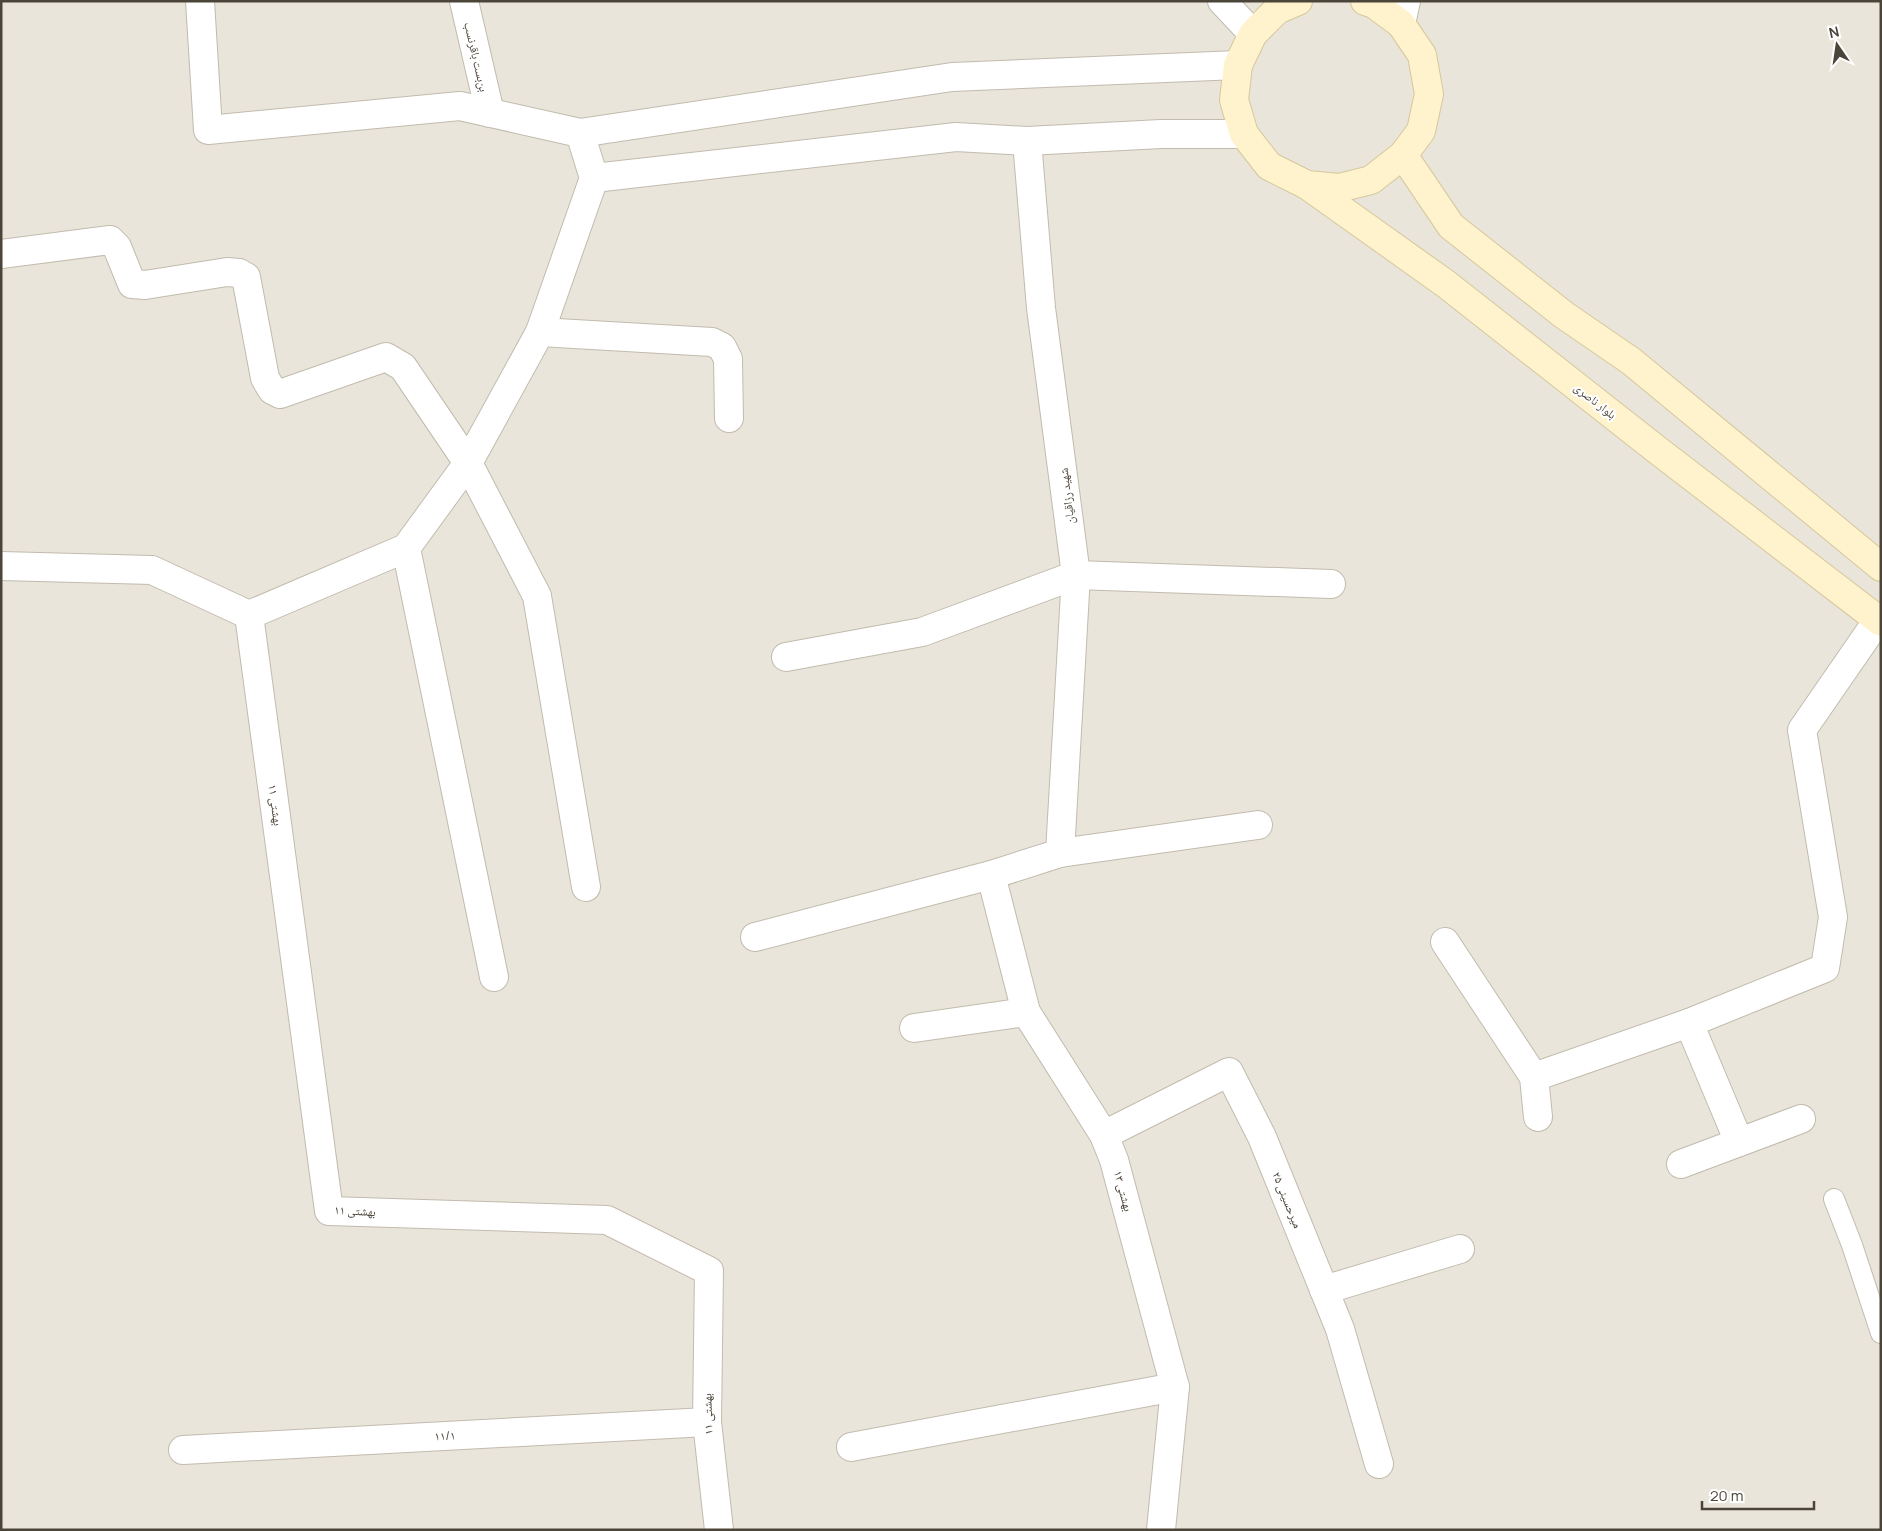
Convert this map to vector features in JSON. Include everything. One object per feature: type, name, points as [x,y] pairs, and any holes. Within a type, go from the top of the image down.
[{"type":"main road","points":[[1298,1],[1277,10],[1253,34],[1238,65],[1234,100],[1244,134],[1269,166],[1307,185],[1339,188],[1371,180],[1403,155],[1421,131],[1429,94],[1422,55],[1404,12],[1365,1]]},
{"type":"main road","points":[[1403,155],[1451,226],[1564,315],[1631,361],[1881,567]]},
{"type":"main road","name":"بلوار ناصری","points":[[1307,185],[1446,284],[1880,620]]},
{"type":"street","points":[[200,1],[208,130],[460,106],[580,134],[952,76],[1238,65]]},
{"type":"street","name":"بن‌بست باقرنسب","points":[[464,1],[490,113]]},
{"type":"street","points":[[1222,1],[1253,34]]},
{"type":"street","points":[[1,566],[152,570],[249,615],[406,548],[468,463],[540,332],[594,178],[580,134]]},
{"type":"street","points":[[594,178],[956,137],[1027,142],[1161,134],[1244,134]]},
{"type":"street","name":"شهید رزاقیان","points":[[1027,142],[1042,308],[1076,575],[1060,853]]},
{"type":"street","points":[[1,254],[110,240],[117,247],[132,284],[145,285],[227,272],[239,273],[246,278],[265,378],[272,390],[280,394],[386,357],[403,367],[468,463],[537,596],[586,886]]},
{"type":"street","points":[[540,332],[712,342],[722,348],[728,360],[729,418]]},
{"type":"street","points":[[406,548],[494,977]]},
{"type":"street","points":[[786,657],[922,632],[1076,575],[1332,584]]},
{"type":"street","name":"بهشتی ۱۱","points":[[249,615],[329,1211],[607,1220],[709,1271],[707,1422],[719,1530]]},
{"type":"street","points":[[1534,1077],[1689,1023],[1825,968],[1833,917],[1802,730],[1880,620]]},
{"type":"street","points":[[755,937],[991,875],[1060,853],[1258,825]]},
{"type":"street","name":"بهشتی ۱۳","points":[[991,875],[1026,1012],[1104,1135],[1114,1160],[1175,1387],[1161,1530]]},
{"type":"street","points":[[1445,942],[1534,1077],[1538,1117]]},
{"type":"street","points":[[914,1028],[1026,1012]]},
{"type":"street","points":[[1689,1023],[1739,1142]]},
{"type":"street","name":"میرحسینی ۲۵","points":[[1104,1135],[1228,1072],[1262,1137],[1340,1329],[1379,1464]]},
{"type":"street","points":[[1681,1164],[1801,1119]]},
{"type":"street","points":[[1324,1290],[1460,1249]]},
{"type":"street","points":[[851,1447],[1175,1387]]},
{"type":"street","name":"۱۱/۱","points":[[183,1450],[707,1422]]},
{"type":"lane","points":[[1834,1199],[1852,1245],[1881,1333]]},
{"type":"shaded area","points":[[1,1],[1881,1],[1881,1530],[1,1530]]}]
